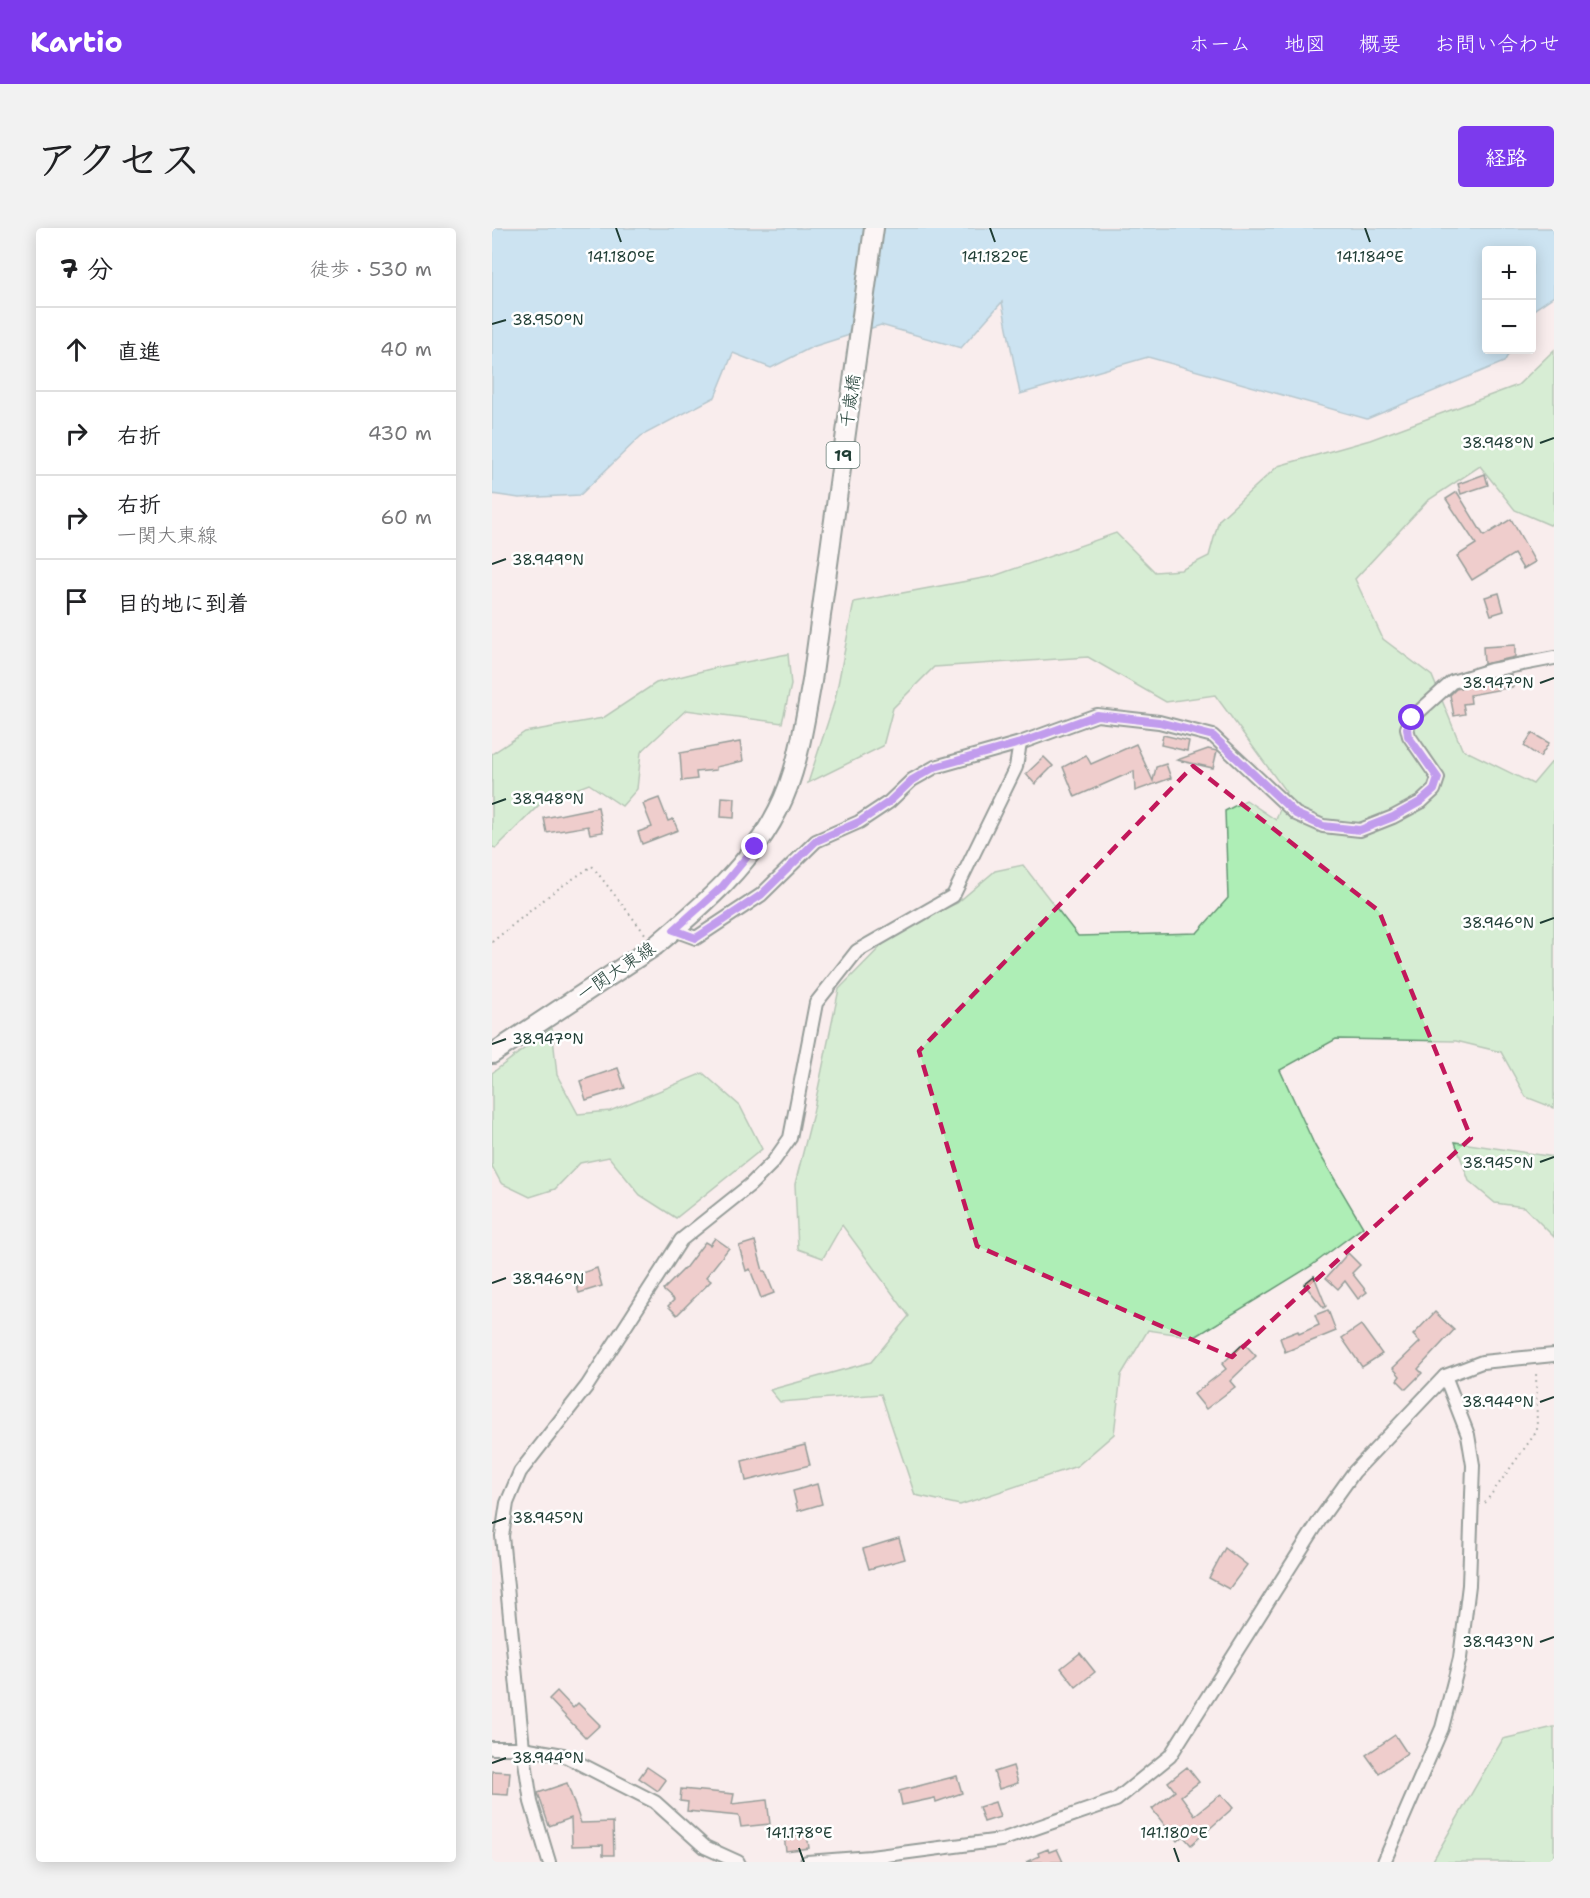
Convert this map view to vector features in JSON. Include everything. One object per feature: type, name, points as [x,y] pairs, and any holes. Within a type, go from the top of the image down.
[{"type":"main road","name":"千歳橋","points":[[812,681],[874,228]]},
{"type":"main road","name":"一関大東線","points":[[492,1054],[655,946],[722,887],[755,847],[778,810],[793,768],[812,681]]},
{"type":"street","points":[[674,930],[696,938],[761,895],[816,841],[859,822],[889,802],[912,780],[935,767],[1020,743],[1097,715],[1159,722],[1213,736],[1296,814],[1323,826],[1360,830],[1393,817],[1420,802],[1434,790],[1438,778],[1408,736],[1407,728],[1412,718],[1452,682],[1491,670],[1554,658]]},
{"type":"street","points":[[549,1862],[531,1802],[523,1748],[502,1536],[507,1503],[520,1472],[587,1386],[681,1240],[750,1185],[773,1162],[790,1138],[816,1003],[857,951],[953,896],[1016,767],[1020,743]]},
{"type":"street","points":[[807,1862],[871,1857],[1001,1840],[1116,1800],[1170,1756],[1327,1509],[1354,1472],[1445,1376],[1482,1362],[1554,1355]]},
{"type":"street","points":[[1384,1862],[1442,1728],[1458,1668],[1469,1585],[1473,1465],[1468,1435],[1445,1376]]},
{"type":"street","points":[[492,1748],[523,1748],[563,1755],[655,1802],[705,1847],[738,1862]]},
{"type":"path","points":[[492,942],[552,893],[592,866],[655,946]]},
{"type":"path","points":[[1472,1520],[1537,1431],[1535,1356]]},
{"type":"highlighted area","points":[[1193,766],[1379,911],[1471,1138],[1232,1357],[977,1246],[919,1051]]},
{"type":"green space","points":[[1554,350],[1554,521],[1550,525],[1515,510],[1480,466],[1427,501],[1355,579],[1383,639],[1432,676],[1462,749],[1533,784],[1554,759],[1554,1108],[1526,1097],[1501,1052],[1456,1041],[1336,1039],[1280,1070],[1315,1146],[1363,1227],[1311,1266],[1195,1337],[1148,1330],[1121,1375],[1114,1434],[1077,1466],[960,1505],[915,1495],[881,1394],[780,1402],[770,1390],[871,1362],[909,1316],[842,1225],[823,1258],[798,1249],[795,1184],[813,1113],[839,989],[897,930],[957,903],[995,871],[1023,865],[1078,936],[1197,933],[1228,898],[1225,811],[1246,800],[1276,820],[1286,792],[1215,695],[1166,702],[1088,657],[934,667],[893,708],[883,746],[808,783],[835,700],[854,602],[994,576],[1116,533],[1155,572],[1181,570],[1209,556],[1219,520],[1278,466],[1370,440],[1518,385]]},
{"type":"green space","points":[[788,654],[791,685],[782,723],[686,710],[641,752],[637,789],[622,806],[589,784],[542,802],[496,848],[492,847],[492,754],[525,732],[603,718],[656,683],[714,668]]},
{"type":"green space","points":[[552,1028],[557,1075],[578,1114],[610,1111],[703,1073],[740,1106],[762,1149],[676,1218],[640,1195],[609,1157],[580,1163],[555,1189],[530,1197],[501,1183],[492,1166],[492,1073]]},
{"type":"green space","points":[[1455,1142],[1554,1157],[1554,1237],[1524,1207],[1495,1203],[1469,1181]]},
{"type":"green space","points":[[1554,1727],[1554,1862],[1432,1862],[1503,1739]]},
{"type":"water","points":[[492,228],[1554,228],[1554,296],[1536,308],[1536,246],[1482,246],[1482,354],[1509,354],[1504,362],[1367,419],[1148,357],[1020,394],[1002,302],[961,348],[881,325],[812,347],[771,368],[733,353],[715,397],[641,436],[580,495],[519,498],[492,494]]},
{"type":"building","points":[[1485,474],[1488,485],[1461,494],[1458,484]]},
{"type":"building","points":[[1457,492],[1484,536],[1511,519],[1535,562],[1523,569],[1514,554],[1472,580],[1457,556],[1476,544],[1446,499]]},
{"type":"building","points":[[1499,593],[1504,611],[1491,615],[1485,597]]},
{"type":"building","points":[[1515,645],[1515,657],[1484,664],[1483,647]]},
{"type":"building","points":[[1511,675],[1513,687],[1470,695],[1471,703],[1463,704],[1465,714],[1454,716],[1450,695],[1456,689]]},
{"type":"building","points":[[1532,733],[1549,743],[1540,757],[1524,746]]},
{"type":"building","points":[[1163,735],[1189,741],[1187,751],[1161,745]]},
{"type":"building","points":[[740,742],[743,761],[716,767],[716,770],[696,772],[697,779],[682,781],[680,753]]},
{"type":"building","points":[[1136,744],[1153,781],[1156,767],[1166,764],[1171,778],[1135,791],[1134,771],[1075,797],[1063,767],[1086,755],[1091,764]]},
{"type":"building","points":[[1208,749],[1217,751],[1213,768],[1177,760]]},
{"type":"building","points":[[1044,757],[1053,766],[1035,784],[1026,774]]},
{"type":"building","points":[[722,797],[735,798],[734,818],[721,817]]},
{"type":"building","points":[[659,798],[668,821],[673,819],[678,830],[642,844],[638,832],[652,827],[643,804]]},
{"type":"building","points":[[598,807],[603,832],[590,834],[588,826],[547,833],[544,818]]},
{"type":"building","points":[[618,1068],[625,1088],[586,1100],[580,1081]]},
{"type":"building","points":[[715,1238],[729,1248],[706,1277],[711,1281],[677,1315],[668,1306],[674,1300],[663,1290],[686,1267],[705,1242],[710,1245]]},
{"type":"building","points":[[755,1241],[763,1271],[774,1293],[761,1298],[750,1269],[746,1271],[739,1246]]},
{"type":"building","points":[[1348,1253],[1360,1265],[1352,1273],[1367,1292],[1358,1299],[1345,1281],[1338,1289],[1326,1278]]},
{"type":"building","points":[[597,1268],[602,1286],[579,1293],[573,1276]]},
{"type":"building","points":[[1314,1276],[1326,1306],[1324,1308],[1304,1284]]},
{"type":"building","points":[[1328,1310],[1336,1331],[1285,1352],[1280,1338],[1298,1331],[1299,1334],[1319,1325],[1315,1315]]},
{"type":"building","points":[[1435,1312],[1454,1330],[1418,1369],[1422,1373],[1406,1389],[1397,1380],[1400,1376],[1393,1368],[1420,1342],[1413,1335]]},
{"type":"building","points":[[1361,1325],[1382,1354],[1362,1367],[1342,1338]]},
{"type":"building","points":[[1244,1343],[1256,1356],[1230,1381],[1235,1387],[1206,1409],[1194,1394],[1226,1369],[1222,1364]]},
{"type":"building","points":[[805,1445],[810,1465],[746,1481],[742,1461]]},
{"type":"building","points":[[817,1484],[822,1504],[798,1511],[793,1491]]},
{"type":"building","points":[[899,1538],[905,1559],[869,1569],[863,1549]]},
{"type":"building","points":[[1225,1548],[1247,1565],[1229,1589],[1209,1578]]},
{"type":"building","points":[[1080,1653],[1095,1672],[1076,1687],[1061,1668]]},
{"type":"building","points":[[557,1691],[573,1708],[578,1703],[600,1725],[586,1738],[549,1699]]},
{"type":"building","points":[[1395,1735],[1407,1753],[1379,1773],[1366,1755]]},
{"type":"building","points":[[1013,1766],[1018,1783],[999,1789],[994,1772]]},
{"type":"building","points":[[647,1767],[666,1780],[658,1791],[639,1778]]},
{"type":"building","points":[[1187,1767],[1199,1782],[1181,1796],[1195,1815],[1221,1794],[1233,1808],[1191,1845],[1183,1836],[1177,1841],[1152,1809],[1175,1791],[1168,1782]]},
{"type":"building","points":[[492,1771],[510,1772],[508,1795],[492,1794]]},
{"type":"building","points":[[957,1776],[962,1793],[936,1802],[935,1798],[902,1805],[899,1791]]},
{"type":"building","points":[[567,1783],[581,1823],[613,1822],[614,1855],[603,1855],[603,1845],[572,1846],[571,1818],[549,1826],[538,1793]]},
{"type":"building","points":[[681,1789],[734,1794],[732,1804],[767,1800],[770,1824],[741,1827],[739,1816],[687,1811],[688,1802],[680,1801]]},
{"type":"building","points":[[995,1802],[1000,1817],[984,1822],[979,1807]]},
{"type":"building","points":[[807,1834],[809,1848],[786,1851],[784,1836]]},
{"type":"building","points":[[1048,1849],[1049,1852],[1057,1849],[1063,1862],[1026,1862],[1039,1856],[1038,1853]]},
{"type":"route","points":[[755,847],[722,887],[674,930],[696,938],[761,895],[816,841],[859,822],[889,802],[912,780],[935,767],[970,755],[1020,743],[1097,715],[1159,722],[1213,736],[1296,814],[1323,826],[1360,830],[1393,817],[1420,802],[1434,790],[1438,778],[1408,736],[1407,728],[1412,718]]}]
